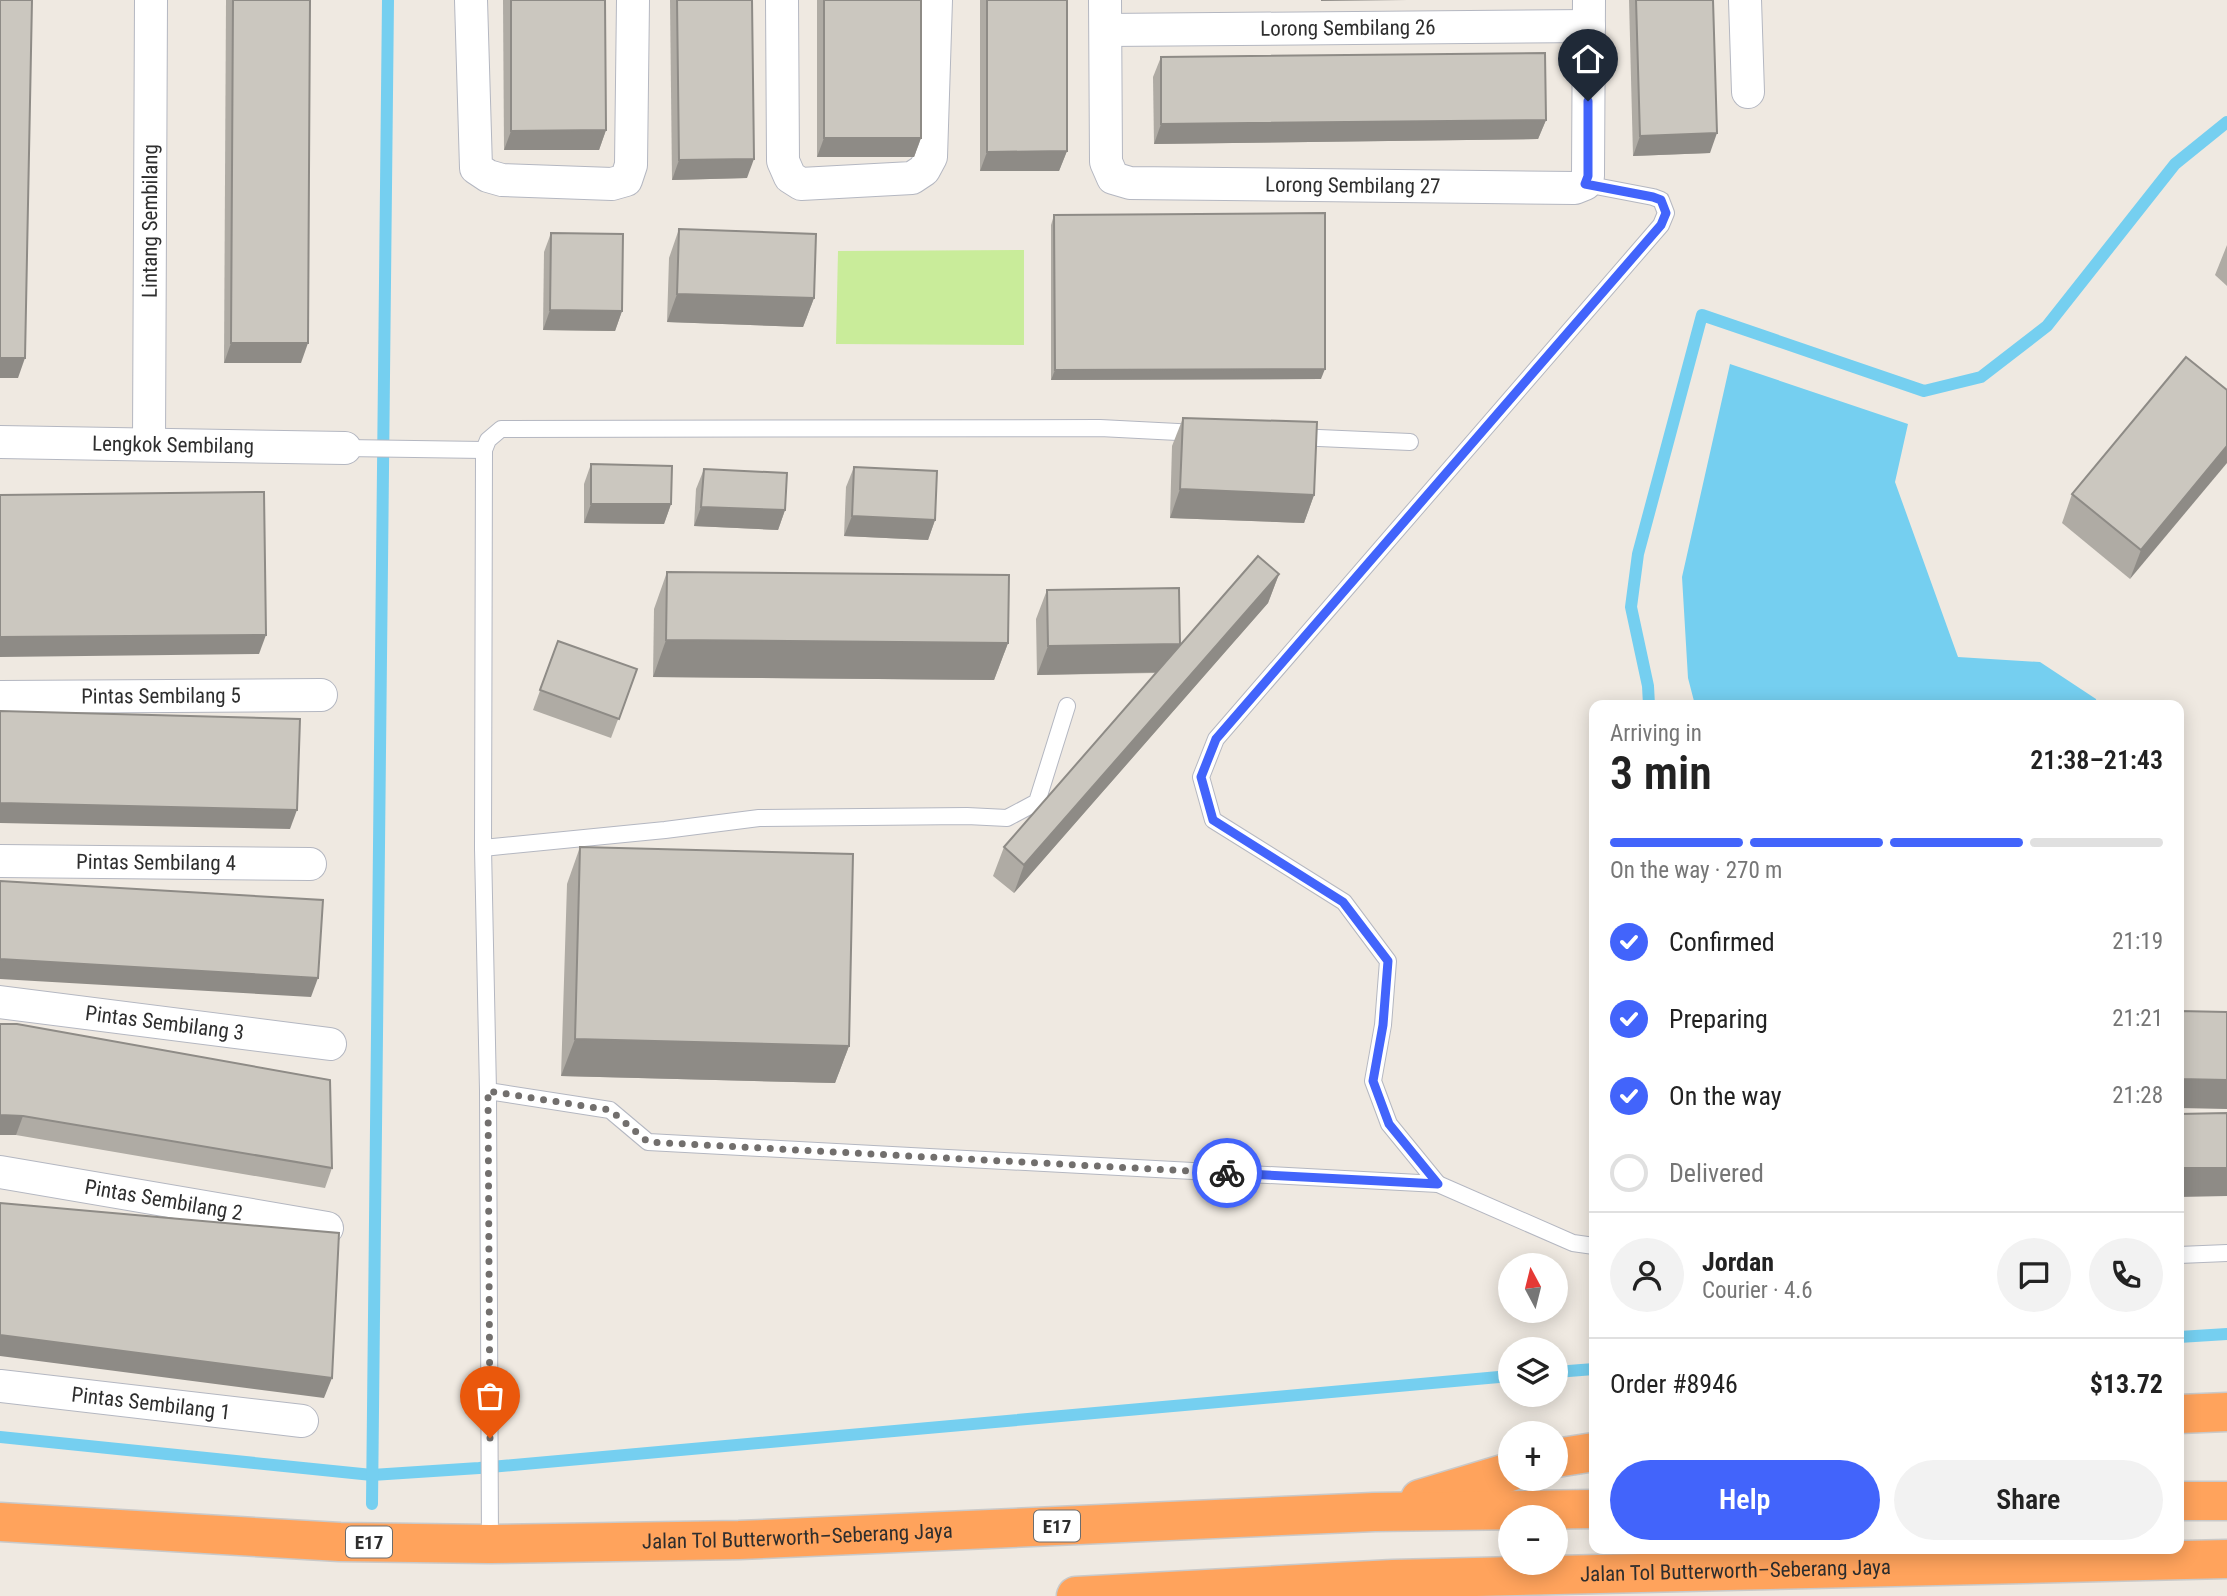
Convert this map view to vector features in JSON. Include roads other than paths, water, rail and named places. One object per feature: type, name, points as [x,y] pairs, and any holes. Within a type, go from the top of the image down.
[{"type":"highway","points":[[2184,1414],[2227,1412]]},
{"type":"highway","points":[[1568,1456],[1589,1453]]},
{"type":"highway","points":[[1374,1512],[1498,1476]]},
{"type":"highway","points":[[2184,1502],[2227,1501]]},
{"type":"highway","name":"Jalan Tol Butterworth–Seberang Jaya","points":[[0,1522],[340,1542],[490,1544],[739,1540],[1374,1512],[1589,1509]]},
{"type":"highway","name":"Jalan Tol Butterworth–Seberang Jaya","points":[[1076,1596],[1393,1579],[2227,1559]]},
{"type":"highway","points":[[1393,1579],[1475,1596]]},
{"type":"street","name":"Lintang Sembilang","points":[[149,443],[151,0]]},
{"type":"street","points":[[471,0],[476,169],[502,180],[612,184],[626,180],[631,165],[633,0]]},
{"type":"street","points":[[782,0],[783,161],[790,177],[801,184],[912,178],[924,170],[932,156],[936,0]]},
{"type":"street","points":[[1745,0],[1748,92]]},
{"type":"street","points":[[1587,180],[1589,13]]},
{"type":"street","name":"Lorong Sembilang 26","points":[[1105,15],[1589,13]]},
{"type":"street","name":"Lorong Sembilang 27","points":[[1105,15],[1106,162],[1113,178],[1130,183],[1561,188],[1574,188],[1587,180]]},
{"type":"street","name":"Lengkok Sembilang","points":[[0,442],[345,448]]},
{"type":"street","name":"Pintas Sembilang 5","points":[[0,696],[321,695]]},
{"type":"street","name":"Pintas Sembilang 4","points":[[0,861],[310,864]]},
{"type":"street","name":"Pintas Sembilang 3","points":[[0,1002],[330,1044]]},
{"type":"street","name":"Pintas Sembilang 2","points":[[0,1172],[327,1228]]},
{"type":"street","name":"Pintas Sembilang 1","points":[[0,1386],[302,1421]]},
{"type":"lane","points":[[1438,1184],[1389,1124],[1373,1081],[1383,1025],[1388,961],[1343,902],[1213,820],[1201,777],[1216,739],[1661,225],[1666,213],[1661,200],[1587,180]]},
{"type":"lane","points":[[490,1544],[488,1091],[483,848],[484,450],[488,440],[501,429],[1100,428],[1208,433]]},
{"type":"lane","points":[[1275,436],[1410,442]]},
{"type":"lane","points":[[345,448],[484,450]]},
{"type":"lane","points":[[483,848],[759,818],[1007,818],[1037,802],[1067,706]]},
{"type":"lane","points":[[488,1091],[610,1110],[648,1142],[1438,1184],[1573,1243],[1589,1245]]},
{"type":"lane","points":[[2184,1255],[2227,1253]]},
{"type":"lane","points":[[0,1508],[100,1529]]},
{"type":"water","points":[[1730,364],[1908,424],[1895,482],[1958,657],[2040,662],[2096,700],[1694,700],[1688,678],[1682,577]]},
{"type":"waterway","points":[[372,1504],[388,0]]},
{"type":"waterway","points":[[1649,700],[1631,607],[1638,554],[1702,315],[1924,391],[1981,377],[2047,326],[2175,164],[2227,122]]},
{"type":"waterway","points":[[2184,1337],[2227,1334]]},
{"type":"waterway","points":[[1568,1371],[1589,1369]]},
{"type":"waterway","points":[[0,1437],[372,1475],[479,1468],[1498,1377]]}]
